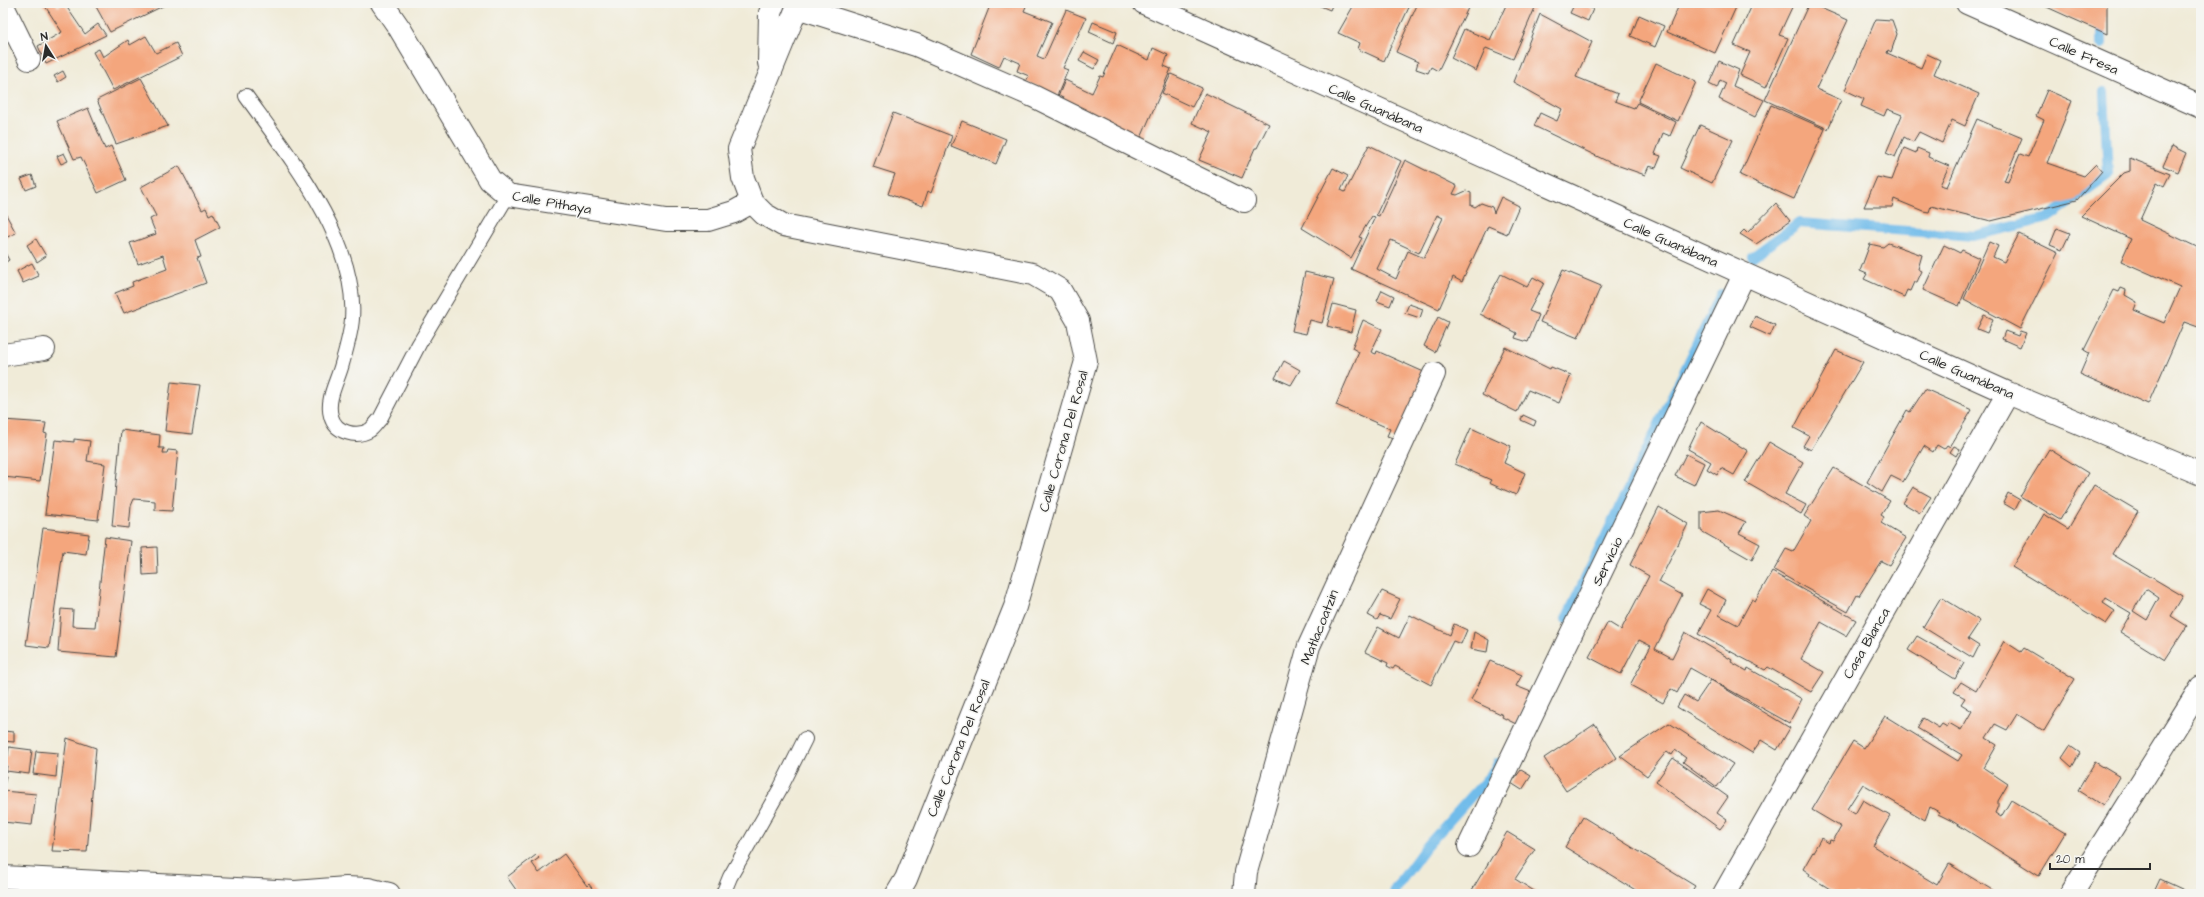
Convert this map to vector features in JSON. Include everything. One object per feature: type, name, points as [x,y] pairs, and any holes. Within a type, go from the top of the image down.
[{"type":"street","name":"Calle Pithaya","points":[[382,3],[400,29],[490,180],[508,196],[666,220],[708,220],[734,212],[752,202]]},
{"type":"street","points":[[769,77],[770,13],[774,3]]},
{"type":"street","name":"Calle Guanábana","points":[[1144,3],[2008,393],[2201,474]]},
{"type":"street","name":"Calle Fresa","points":[[1967,3],[2201,107]]},
{"type":"street","points":[[798,5],[916,44],[1035,97],[1244,200]]},
{"type":"street","name":"Calle Corona Del Rosal","points":[[798,5],[739,149],[743,178],[752,202],[764,214],[783,225],[1033,274],[1060,290],[1078,321],[1086,361],[1015,607],[906,879],[897,894]]},
{"type":"street","points":[[3,6],[29,59]]},
{"type":"street","name":"Servicio","points":[[1469,846],[1744,275]]},
{"type":"street","points":[[3,355],[44,349]]},
{"type":"street","name":"Matlacoatzin","points":[[1244,894],[1246,872],[1309,646],[1434,374]]},
{"type":"street","name":"Casa Blanca","points":[[1724,894],[2008,393]]},
{"type":"street","points":[[2071,894],[2201,687]]},
{"type":"street","points":[[3,877],[294,893],[346,888],[368,889],[389,894]]},
{"type":"lane","points":[[246,96],[309,184],[337,241],[348,273],[352,319],[343,363],[330,404],[331,417],[339,428],[346,433],[360,434],[372,429],[380,418],[419,344],[508,196]]},
{"type":"lane","points":[[723,894],[730,877],[780,789],[805,739]]},
{"type":"building","points":[[43,3],[56,3],[58,7],[64,3],[85,34],[98,24],[106,35],[46,64],[38,46],[62,32]]},
{"type":"building","points":[[94,3],[169,3],[110,32]]},
{"type":"building","points":[[991,3],[1025,3],[1027,4],[1024,11],[1052,22],[1037,56],[1044,59],[1066,10],[1086,18],[1063,68],[1068,70],[1057,96],[1026,81],[1029,76],[1017,71],[1020,63],[1004,56],[999,67],[971,54]]},
{"type":"building","points":[[1313,3],[1333,3],[1330,10]]},
{"type":"building","points":[[1355,3],[1411,3],[1384,61],[1358,49],[1360,43],[1338,33]]},
{"type":"building","points":[[1418,3],[1457,3],[1468,8],[1438,71],[1431,67],[1428,73],[1416,69],[1418,62],[1396,52]]},
{"type":"building","points":[[1507,3],[1537,3],[1513,59],[1486,48],[1476,71],[1451,58],[1464,29],[1490,40]]},
{"type":"building","points":[[1575,3],[1580,3],[1593,9],[1588,21],[1570,13]]},
{"type":"building","points":[[1680,3],[1738,3],[1715,53],[1667,32]]},
{"type":"building","points":[[1753,3],[1794,3],[1779,35],[1788,38],[1766,87],[1740,75],[1750,52],[1734,45]]},
{"type":"building","points":[[1809,3],[1848,20],[1816,89],[1841,100],[1828,129],[1765,100]]},
{"type":"building","points":[[2038,3],[2107,3],[2107,34],[2071,18]]},
{"type":"building","points":[[1540,14],[1592,42],[1576,77],[1618,94],[1615,101],[1634,108],[1637,103],[1676,122],[1670,136],[1663,133],[1655,154],[1661,156],[1656,168],[1649,166],[1645,175],[1611,163],[1534,126],[1540,113],[1557,121],[1562,109],[1513,82]]},
{"type":"building","points":[[1639,15],[1664,26],[1655,47],[1631,36]]},
{"type":"building","points":[[1876,19],[1892,20],[1897,34],[1891,52],[1888,50],[1887,53],[1921,68],[1927,54],[1940,60],[1934,74],[1979,94],[1965,126],[1952,120],[1942,143],[1919,132],[1913,142],[1904,137],[1895,157],[1886,153],[1902,115],[1887,109],[1884,116],[1861,106],[1864,99],[1845,90]]},
{"type":"building","points":[[1093,22],[1117,32],[1113,43],[1089,32]]},
{"type":"building","points":[[146,36],[156,53],[176,43],[182,56],[113,90],[93,52],[99,49],[103,57],[128,40],[130,45]]},
{"type":"building","points":[[1117,45],[1149,60],[1153,48],[1168,55],[1164,66],[1171,69],[1141,138],[1058,97],[1065,80],[1092,93],[1100,76],[1103,77]]},
{"type":"building","points":[[1084,52],[1099,60],[1094,69],[1079,61]]},
{"type":"building","points":[[1719,61],[1739,70],[1733,86],[1764,100],[1755,117],[1719,99],[1726,83],[1720,80],[1717,88],[1709,84]]},
{"type":"building","points":[[1656,63],[1696,82],[1678,121],[1638,102]]},
{"type":"building","points":[[63,71],[66,77],[58,82],[54,76]]},
{"type":"building","points":[[1171,74],[1202,88],[1192,107],[1162,93]]},
{"type":"building","points":[[141,78],[168,126],[116,144],[97,100]]},
{"type":"building","points":[[2047,90],[2072,101],[2047,163],[2084,176],[2096,164],[2102,171],[2077,200],[1991,221],[1931,206],[1929,212],[1923,211],[1894,199],[1892,207],[1864,207],[1877,177],[1892,180],[1904,148],[1916,153],[1917,148],[1929,153],[1928,157],[1949,166],[1940,185],[1947,187],[1977,119],[2022,138],[2004,181],[2008,182],[2020,154],[2028,157],[2044,120],[2036,116]]},
{"type":"building","points":[[1205,93],[1269,124],[1257,148],[1255,148],[1242,178],[1199,160],[1212,132],[1192,123]]},
{"type":"building","points":[[1771,105],[1825,129],[1794,199],[1740,175]]},
{"type":"building","points":[[88,108],[105,149],[111,146],[126,180],[98,193],[81,157],[74,159],[57,121]]},
{"type":"building","points":[[893,113],[952,136],[931,193],[928,191],[923,206],[888,194],[895,174],[873,167]]},
{"type":"building","points":[[962,121],[1006,139],[996,164],[951,146]]},
{"type":"building","points":[[1700,125],[1733,140],[1712,183],[1680,168]]},
{"type":"building","points":[[1369,145],[1401,161],[1376,215],[1379,216],[1405,160],[1457,186],[1453,194],[1457,195],[1466,191],[1471,193],[1471,205],[1475,207],[1481,203],[1492,207],[1494,213],[1501,197],[1519,206],[1507,234],[1488,226],[1462,282],[1453,277],[1439,309],[1351,269],[1375,217],[1372,216],[1359,237],[1362,238],[1351,258],[1302,228],[1333,168],[1348,176],[1341,190],[1345,192]],"holes":[[[1437,215],[1443,218],[1424,258],[1408,251],[1396,279],[1377,269],[1391,240],[1419,253]]]},
{"type":"building","points":[[2172,146],[2186,153],[2178,172],[2163,166]]},
{"type":"building","points":[[64,153],[68,161],[61,164],[57,156]]},
{"type":"building","points":[[2130,158],[2170,174],[2164,186],[2157,182],[2140,220],[2201,249],[2201,328],[2184,322],[2148,404],[2080,374],[2089,353],[2084,350],[2114,290],[2119,292],[2121,288],[2126,290],[2125,295],[2137,302],[2134,310],[2164,323],[2180,287],[2121,261],[2131,239],[2081,216],[2124,173],[2130,171]]},
{"type":"building","points":[[179,166],[202,210],[206,208],[209,215],[213,213],[220,227],[195,240],[201,257],[197,258],[206,283],[124,313],[115,293],[133,286],[132,282],[167,269],[163,255],[138,264],[130,243],[156,234],[150,219],[156,216],[141,187]]},
{"type":"building","points":[[32,175],[36,186],[26,190],[21,179]]},
{"type":"building","points":[[1776,203],[1790,221],[1756,244],[1740,234],[1744,230],[1747,233]]},
{"type":"building","points":[[3,209],[16,233],[3,239]]},
{"type":"building","points":[[2057,228],[2070,233],[2062,250],[2050,245]]},
{"type":"building","points":[[2019,234],[2058,253],[2020,329],[1964,299],[1989,242],[1998,246],[1993,257],[2004,262]]},
{"type":"building","points":[[36,239],[46,256],[37,262],[27,245]]},
{"type":"building","points":[[1888,243],[1922,255],[1918,269],[1922,271],[1917,282],[1914,282],[1910,291],[1907,290],[1904,297],[1864,279],[1867,274],[1860,271],[1870,244],[1883,247]]},
{"type":"building","points":[[1944,245],[1960,253],[1962,250],[1979,258],[1959,306],[1923,290]]},
{"type":"building","points":[[3,249],[9,260],[3,264]]},
{"type":"building","points":[[32,263],[39,276],[23,283],[17,271]]},
{"type":"building","points":[[1563,270],[1601,286],[1578,338],[1540,322]]},
{"type":"building","points":[[1305,272],[1334,279],[1322,323],[1310,320],[1306,334],[1292,331]]},
{"type":"building","points":[[1501,274],[1527,287],[1533,277],[1544,283],[1529,311],[1539,315],[1528,342],[1515,338],[1517,333],[1480,314]]},
{"type":"building","points":[[1382,290],[1394,296],[1390,306],[1377,301]]},
{"type":"building","points":[[1333,304],[1356,310],[1351,332],[1327,326]]},
{"type":"building","points":[[1409,304],[1423,309],[1420,318],[1405,313]]},
{"type":"building","points":[[1984,315],[1993,319],[1987,333],[1977,329]]},
{"type":"building","points":[[1755,316],[1775,325],[1770,336],[1750,327]]},
{"type":"building","points":[[1438,317],[1448,322],[1435,352],[1424,346]]},
{"type":"building","points":[[1363,320],[1382,329],[1371,352],[1376,354],[1377,351],[1426,373],[1396,439],[1387,436],[1390,429],[1336,405],[1359,352],[1352,348]]},
{"type":"building","points":[[2005,331],[2018,336],[2020,331],[2026,333],[2020,347],[2002,339]]},
{"type":"building","points":[[1505,347],[1550,369],[1551,367],[1571,375],[1559,403],[1528,390],[1517,412],[1482,395]]},
{"type":"building","points":[[1836,350],[1863,362],[1811,450],[1803,446],[1809,436],[1794,428]]},
{"type":"building","points":[[1284,361],[1300,370],[1291,385],[1275,378]]},
{"type":"building","points":[[171,382],[200,385],[192,434],[165,431]]},
{"type":"building","points":[[1925,389],[1972,410],[1950,447],[1947,445],[1944,449],[1937,445],[1933,452],[1924,446],[1903,482],[1891,476],[1882,492],[1867,482],[1907,410],[1910,412]]},
{"type":"building","points":[[1523,415],[1536,421],[1534,426],[1521,420]]},
{"type":"building","points":[[3,420],[46,423],[44,433],[47,434],[40,481],[4,477],[3,481]]},
{"type":"building","points":[[1701,422],[1748,451],[1734,475],[1721,468],[1717,475],[1707,469],[1711,462],[1688,449]]},
{"type":"building","points":[[1471,428],[1511,446],[1504,463],[1525,473],[1516,495],[1489,483],[1491,480],[1455,464]]},
{"type":"building","points":[[121,430],[160,435],[159,448],[164,448],[163,453],[167,453],[168,450],[178,451],[172,511],[155,510],[155,501],[134,499],[131,506],[129,528],[112,526]]},
{"type":"building","points":[[74,439],[90,441],[87,461],[105,464],[98,520],[45,514],[55,440],[74,442]]},
{"type":"building","points":[[1769,442],[1803,462],[1785,494],[1806,505],[1801,514],[1745,482]]},
{"type":"building","points":[[1954,446],[1960,449],[1956,456],[1950,452]]},
{"type":"building","points":[[2049,449],[2088,473],[2060,520],[2020,496]]},
{"type":"building","points":[[1686,454],[1704,463],[1694,485],[1675,476]]},
{"type":"building","points":[[1834,468],[1890,501],[1881,515],[1884,517],[1881,523],[1906,538],[1889,565],[1881,561],[1859,596],[1857,595],[1848,612],[1774,570],[1786,549],[1793,552],[1811,521],[1804,516]]},
{"type":"building","points":[[2094,485],[2138,511],[2112,554],[2183,596],[2171,616],[2187,626],[2165,660],[2120,632],[2131,613],[2106,598],[2103,603],[2115,611],[2106,624],[2012,567],[2044,514],[2068,529]],"holes":[[[2146,589],[2159,598],[2147,620],[2133,611]]]},
{"type":"building","points":[[1913,487],[1931,497],[1920,513],[1903,503]]},
{"type":"building","points":[[2008,493],[2020,500],[2015,510],[2003,503]]},
{"type":"building","points":[[1659,507],[1688,524],[1659,582],[1682,595],[1655,649],[1672,658],[1685,632],[1732,660],[1731,662],[1747,671],[1748,668],[1802,699],[1789,723],[1690,668],[1677,693],[1671,689],[1663,703],[1630,685],[1651,646],[1639,640],[1621,674],[1589,657],[1608,622],[1621,630],[1649,576],[1630,565]]},
{"type":"building","points":[[1719,510],[1746,522],[1739,533],[1760,544],[1752,560],[1701,531],[1701,512]]},
{"type":"building","points":[[43,528],[89,534],[86,554],[63,551],[49,648],[26,645]]},
{"type":"building","points":[[105,537],[131,541],[116,657],[58,652],[61,609],[73,610],[72,626],[95,627]]},
{"type":"building","points":[[157,547],[158,574],[143,575],[142,548]]},
{"type":"building","points":[[1772,572],[1856,620],[1846,636],[1821,622],[1801,659],[1824,672],[1811,692],[1768,667],[1765,670],[1698,634],[1711,610],[1699,604],[1707,589],[1726,600],[1719,615],[1738,625],[1752,599],[1755,601]]},
{"type":"building","points":[[1382,591],[1400,599],[1390,619],[1380,615],[1377,620],[1368,615]]},
{"type":"building","points":[[1941,597],[1980,621],[1968,639],[1979,646],[1973,658],[1923,627]]},
{"type":"building","points":[[1410,615],[1450,635],[1454,624],[1467,630],[1461,644],[1453,641],[1431,685],[1395,666],[1393,669],[1387,666],[1388,663],[1365,652],[1378,627],[1399,638]]},
{"type":"building","points":[[1474,632],[1489,640],[1487,652],[1471,649]]},
{"type":"building","points":[[1917,636],[1964,663],[1955,679],[1908,650]]},
{"type":"building","points":[[2004,641],[2021,652],[2024,648],[2075,679],[2044,731],[2017,714],[2007,730],[1995,724],[1986,738],[1997,745],[1984,768],[2008,784],[1998,801],[1998,806],[1995,813],[2001,817],[2011,800],[2065,833],[2039,876],[1952,821],[1938,814],[1939,812],[1930,807],[1925,820],[1863,784],[1847,809],[1855,814],[1863,800],[1890,816],[1873,846],[1937,885],[1949,864],[1999,894],[1838,894],[1809,876],[1810,874],[1803,869],[1821,838],[1829,843],[1830,840],[1833,841],[1841,827],[1812,810],[1853,741],[1864,748],[1885,716],[1958,761],[1962,755],[1917,728],[1923,718],[1939,728],[1942,724],[1947,727],[1949,723],[1961,730],[1972,711],[1961,704],[1965,698],[1954,692],[1961,682],[1976,691]]},
{"type":"building","points":[[1490,661],[1522,675],[1516,686],[1531,692],[1516,724],[1502,717],[1503,715],[1471,700]]},
{"type":"building","points":[[1711,680],[1790,728],[1777,750],[1761,740],[1752,753],[1677,707],[1684,695],[1696,702]]},
{"type":"building","points":[[1669,723],[1733,764],[1717,787],[1683,762],[1686,758],[1675,750],[1672,755],[1667,751],[1647,776],[1620,756]]},
{"type":"building","points":[[1595,724],[1617,758],[1566,791],[1544,758]]},
{"type":"building","points":[[3,731],[14,732],[14,742],[3,741]]},
{"type":"building","points":[[67,738],[96,748],[87,852],[52,851]]},
{"type":"building","points":[[2070,746],[2080,753],[2072,767],[2062,758]]},
{"type":"building","points":[[9,747],[32,750],[29,774],[6,771],[7,766],[3,765],[3,755],[8,756]]},
{"type":"building","points":[[36,751],[58,753],[56,777],[33,774]]},
{"type":"building","points":[[1673,758],[1728,797],[1717,813],[1727,820],[1720,829],[1656,782]]},
{"type":"building","points":[[2095,762],[2120,777],[2103,806],[2078,790]]},
{"type":"building","points":[[1521,770],[1531,776],[1522,790],[1511,783]]},
{"type":"building","points":[[3,776],[6,776],[3,791]]},
{"type":"building","points":[[3,791],[36,794],[32,825],[3,822]]},
{"type":"building","points":[[1583,817],[1695,886],[1690,894],[1642,894],[1565,847]]},
{"type":"building","points":[[1507,832],[1535,849],[1515,879],[1539,894],[1479,894],[1472,890]]},
{"type":"building","points":[[564,854],[587,886],[589,884],[596,894],[519,894],[507,877],[536,855],[539,858],[532,863],[539,873]]},
{"type":"building","points":[[2160,879],[2184,890],[2182,894],[2153,894]]},
{"type":"waterway","points":[[2102,3],[2102,44]]},
{"type":"waterway","points":[[1752,257],[1799,223],[1974,236],[2048,218],[2108,175],[2104,92]]},
{"type":"waterway","points":[[1566,619],[1721,294]]},
{"type":"waterway","points":[[1394,894],[1395,889],[1425,848],[1495,770],[1498,763]]}]
